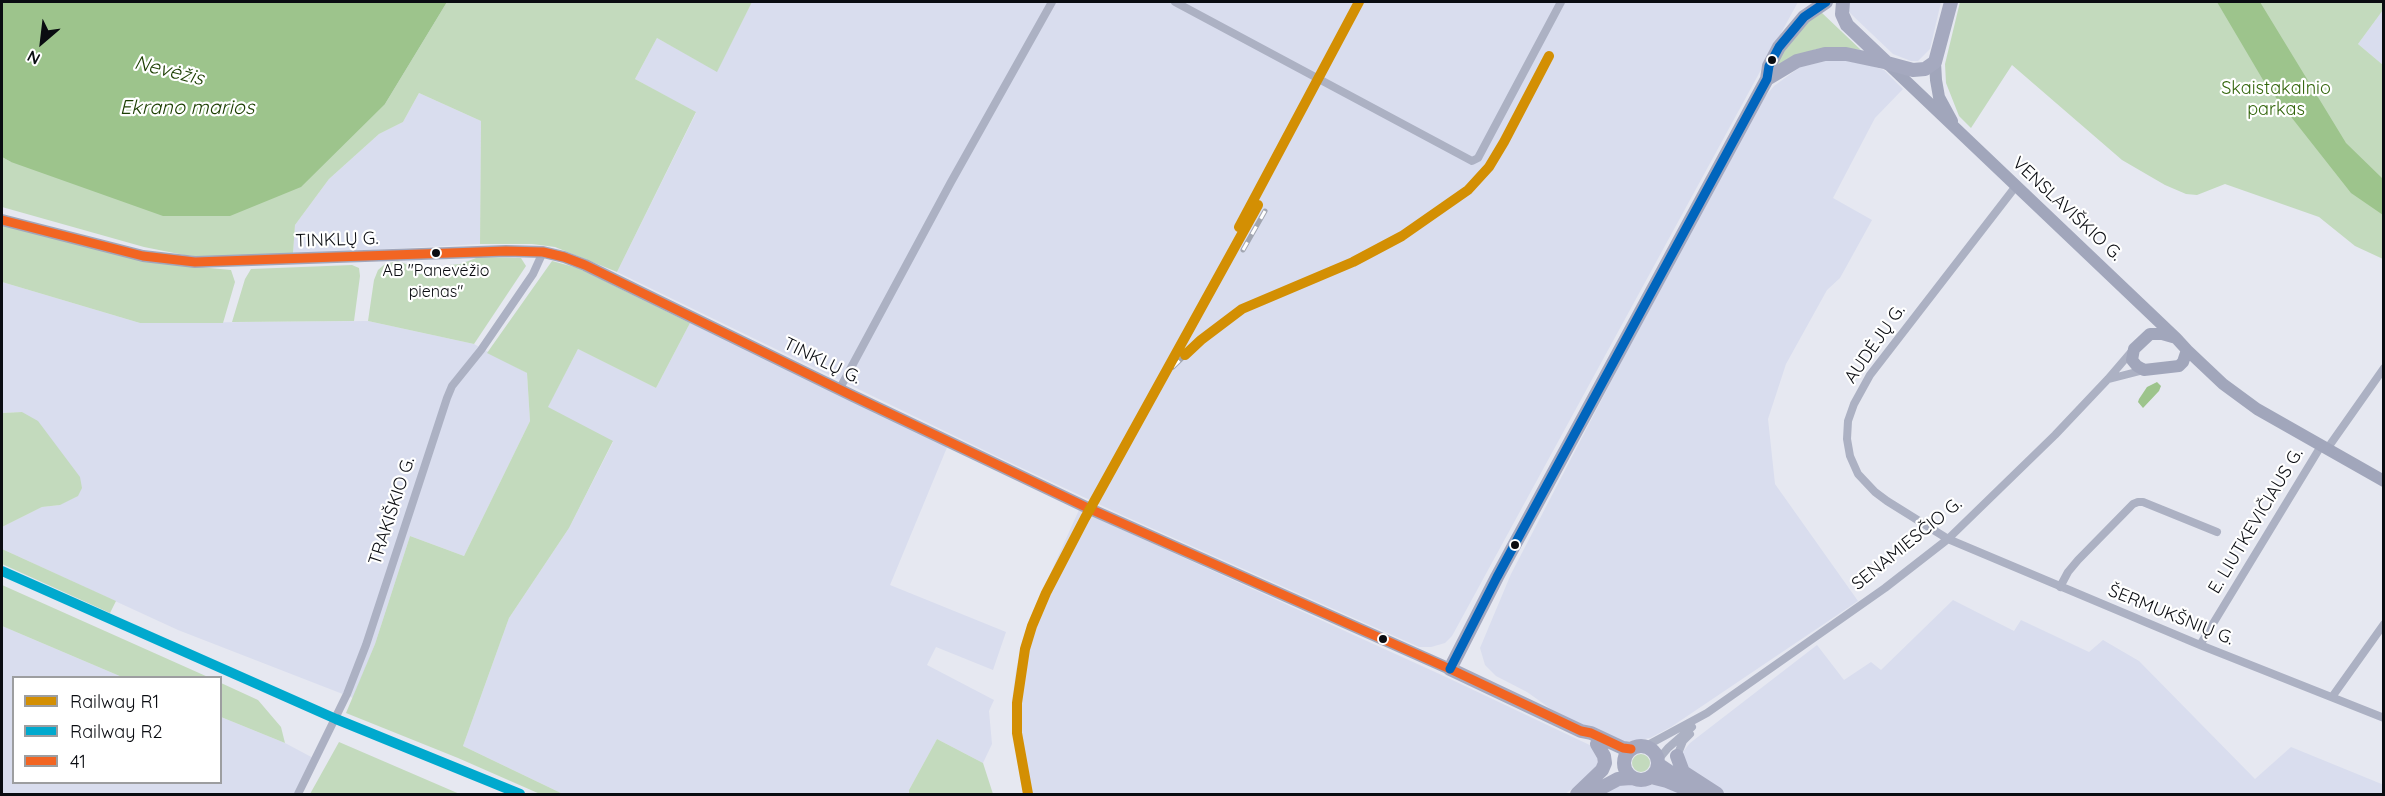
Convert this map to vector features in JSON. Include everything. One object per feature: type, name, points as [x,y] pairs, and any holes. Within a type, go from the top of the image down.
[{"type":"main road","points":[[1450,669],[1492,586],[1767,79],[1768,66],[1788,34],[1804,17],[1826,2]]},
{"type":"main road","points":[[1843,2],[1842,14],[1847,25],[1887,63]]},
{"type":"main road","points":[[1767,79],[1797,61],[1825,54],[1846,54],[1913,70],[1925,69],[1935,62],[1951,2]]},
{"type":"main road","name":"VENSLAVIŠKIO G.","points":[[1935,62],[1940,97],[1957,130]]},
{"type":"main road","name":"VENSLAVIŠKIO G.","points":[[1887,63],[2175,338]]},
{"type":"main road","name":"TINKLŲ G.","points":[[2,220],[143,256],[195,262],[506,251],[543,252],[585,265],[839,390],[1090,509],[1450,669],[1581,731],[1597,744],[1626,757]]},
{"type":"main road","points":[[2152,315],[2150,334],[2134,349],[2134,364],[2144,370],[2178,366],[2204,368]]},
{"type":"main road","points":[[2150,334],[2162,334],[2175,338],[2204,368],[2257,409],[2384,481]]},
{"type":"main road","points":[[2178,366],[2186,357],[2187,350]]},
{"type":"main road","name":"TINKLŲ G.","points":[[1581,731],[1591,733],[1623,748],[1626,757]]},
{"type":"main road","name":"TINKLŲ G.","points":[[1577,795],[1602,770],[1605,763],[1597,744]]},
{"type":"main road","points":[[1646,747],[1654,752],[1658,762],[1703,795]]},
{"type":"main road","name":"SENAMIESČIO G.","points":[[1626,757],[1646,747]]},
{"type":"main road","points":[[1677,756],[1683,772],[1717,795]]},
{"type":"main road","points":[[1626,757],[1625,772],[1631,778]]},
{"type":"main road","points":[[1577,795],[1626,757]]},
{"type":"main road","name":"SENAMIESČIO G.","points":[[1651,777],[1658,762]]},
{"type":"main road","points":[[1590,795],[1618,779],[1631,778],[1641,781],[1651,777],[1667,781],[1698,795]]},
{"type":"street","points":[[839,390],[951,182],[1052,2]]},
{"type":"street","points":[[1175,2],[1472,161],[1478,158],[1562,2]]},
{"type":"street","name":"AUDĖJŲ G.","points":[[1948,539],[1913,519],[1867,485],[1855,469],[1850,456],[1847,439],[1848,421],[1854,404],[1870,375],[2016,186]]},
{"type":"street","name":"TRAKIŠKIO G.","points":[[298,795],[348,694],[452,386],[481,350],[533,274],[543,252]]},
{"type":"street","name":"SENAMIESČIO G.","points":[[1646,747],[1707,713],[1885,588],[1948,539],[2108,380],[2134,349]]},
{"type":"street","name":"E. LIUTKEVIČIAUS G.","points":[[2200,645],[2324,448],[2384,368]]},
{"type":"street","name":"SENAMIESČIO G.","points":[[2108,380],[2144,370]]},
{"type":"street","points":[[2060,587],[2078,560],[2133,504],[2138,502],[2217,532]]},
{"type":"street","name":"ŠERMUKŠNIŲ G.","points":[[1948,539],[2200,645],[2384,718]]},
{"type":"street","points":[[2332,697],[2384,624]]},
{"type":"street","name":"SENAMIESČIO G.","points":[[1677,756],[1683,741],[1707,713]]},
{"type":"street","name":"SENAMIESČIO G.","points":[[1658,762],[1668,748],[1700,721]]},
{"type":"shaded area","points":[[752,2],[1798,2],[1452,636],[1445,643],[1431,647],[1419,647],[1122,515],[617,272],[696,113],[635,79],[657,38],[717,71]]},
{"type":"shaded area","points":[[1849,2],[1941,2],[1930,49],[1918,61],[1911,61],[1893,54],[1847,10]]},
{"type":"shaded area","points":[[2383,10],[2383,65],[2358,44]]},
{"type":"shaded area","points":[[1842,60],[1884,70],[1903,89],[1875,118],[1833,198],[1872,220],[1840,278],[1827,290],[1786,364],[1768,419],[1775,484],[1858,601],[1671,727],[1650,738],[1627,742],[1619,740],[1572,720],[1496,676],[1485,665],[1480,648],[1511,574],[1642,322],[1762,100],[1774,86],[1800,67],[1825,61]]},
{"type":"shaded area","points":[[419,93],[481,121],[480,244],[293,254],[295,225],[329,179],[379,134],[403,122]]},
{"type":"shaded area","points":[[2,282],[140,323],[368,321],[474,344],[527,373],[530,421],[464,556],[410,536],[375,644],[353,698],[178,630],[2,549],[2,527],[42,507],[60,505],[22,412],[2,413]]},
{"type":"shaded area","points":[[690,323],[948,445],[890,585],[1006,632],[993,670],[936,647],[927,665],[994,700],[989,711],[992,744],[983,763],[937,739],[909,790],[909,794],[563,794],[463,746],[509,618],[569,528],[613,442],[547,408],[578,349],[656,388]]},
{"type":"shaded area","points":[[1079,510],[1596,748],[1600,765],[1588,778],[1565,794],[1024,794],[1012,701],[1016,670],[1027,625]]},
{"type":"shaded area","points":[[1953,600],[2014,631],[2021,620],[2089,652],[2103,640],[2139,661],[2255,779],[2291,747],[2384,785],[2383,794],[1597,794],[1625,782],[1641,787],[1657,784],[1690,743],[1817,645],[1844,680],[1871,662],[1881,670]]},
{"type":"shaded area","points":[[2,626],[120,676],[12,676],[12,784],[222,784],[222,717],[285,743],[315,759],[298,794],[2,794]]},
{"type":"green space","points":[[447,2],[752,2],[717,72],[657,38],[635,79],[696,112],[617,272],[555,247],[532,244],[480,244],[481,121],[419,93],[403,122],[379,134],[329,179],[295,225],[293,254],[214,258],[184,255],[144,247],[2,207],[2,157],[11,162],[385,104]]},
{"type":"green space","name":"Skaistakalnio parkas","points":[[1960,2],[2383,2],[2383,10],[2358,44],[2383,65],[2383,259],[2355,246],[2319,217],[2225,184],[2197,195],[2186,194],[2165,185],[2122,160],[2012,65],[1971,128],[1959,116],[1946,83],[1945,64]]},
{"type":"green space","points":[[1821,12],[1861,50],[1835,47],[1817,49],[1792,57],[1773,70],[1783,51],[1804,25]]},
{"type":"green space","points":[[2,225],[156,263],[231,270],[235,282],[223,323],[140,323],[2,282]]},
{"type":"green space","points":[[479,257],[521,258],[526,266],[474,344],[368,321],[374,280],[378,270],[385,264],[398,261],[411,266],[424,266],[419,270],[419,274],[456,273],[456,268],[449,265],[460,264]]},
{"type":"green space","points":[[552,261],[578,268],[690,323],[656,388],[578,349],[548,407],[613,441],[569,528],[509,618],[463,746],[563,794],[540,794],[346,713],[375,644],[410,536],[464,556],[530,421],[527,373],[487,353]]},
{"type":"green space","points":[[352,265],[359,268],[360,276],[354,321],[232,322],[245,279],[251,269]]},
{"type":"green space","points":[[22,412],[38,421],[80,477],[82,488],[78,496],[60,505],[42,507],[2,527],[2,413]]},
{"type":"green space","points":[[2,549],[116,601],[110,613],[2,564]]},
{"type":"green space","points":[[2,585],[206,676],[120,676],[2,626]]},
{"type":"green space","points":[[222,683],[258,700],[281,727],[285,743],[222,717]]},
{"type":"green space","points":[[937,739],[983,763],[993,794],[909,794],[909,790]]},
{"type":"green space","points":[[339,742],[455,792],[460,794],[310,794]]},
{"type":"green space","points":[[1641,754],[1649,759],[1650,763],[1645,771],[1641,772],[1633,767],[1632,763],[1637,755]]},
{"type":"water","name":"Ekrano marios","points":[[2,2],[447,2],[385,104],[301,187],[230,216],[163,216],[2,157]]},
{"type":"water","points":[[2217,2],[2260,2],[2346,143],[2383,179],[2383,215],[2351,193],[2266,85]]},
{"type":"water","points":[[2157,382],[2161,386],[2159,391],[2143,408],[2138,402],[2139,399],[2147,387]]},
{"type":"railway","points":[[1248,211],[1359,2]]},
{"type":"railway","points":[[1173,367],[1201,340],[1242,309],[1353,262],[1402,236],[1468,190],[1489,167],[1549,56]]},
{"type":"railway","points":[[1028,794],[1017,733],[1017,703],[1025,649],[1032,626],[1046,593],[1085,518],[1258,205]]},
{"type":"railway","points":[[1243,250],[1265,211]]},
{"type":"railway","points":[[2,571],[336,719],[520,794]]},
{"type":"rail line","name":"R1","points":[[1239,227],[1359,2]]},
{"type":"rail line","name":"R1","points":[[1185,355],[1242,309],[1353,262],[1402,236],[1468,190],[1489,167],[1549,56]]},
{"type":"rail line","name":"R1","points":[[1028,794],[1017,733],[1017,703],[1025,649],[1032,626],[1046,593],[1085,518],[1258,205]]},
{"type":"rail line","name":"R2","points":[[2,571],[336,719],[520,794]]},
{"type":"transit line","points":[[1450,669],[1497,577],[1767,79],[1769,66],[1779,47],[1804,17],[1826,2]]},
{"type":"transit line","name":"41","points":[[2,220],[143,256],[195,262],[506,251],[543,252],[564,257],[585,265],[1090,509],[1450,669],[1581,731],[1631,749]]},
{"type":"place","name":"AB \"Panevėžio pienas\"","points":[[436,253]]},
{"type":"water label","name":"Nevėžis","points":[[169,71]]}]
